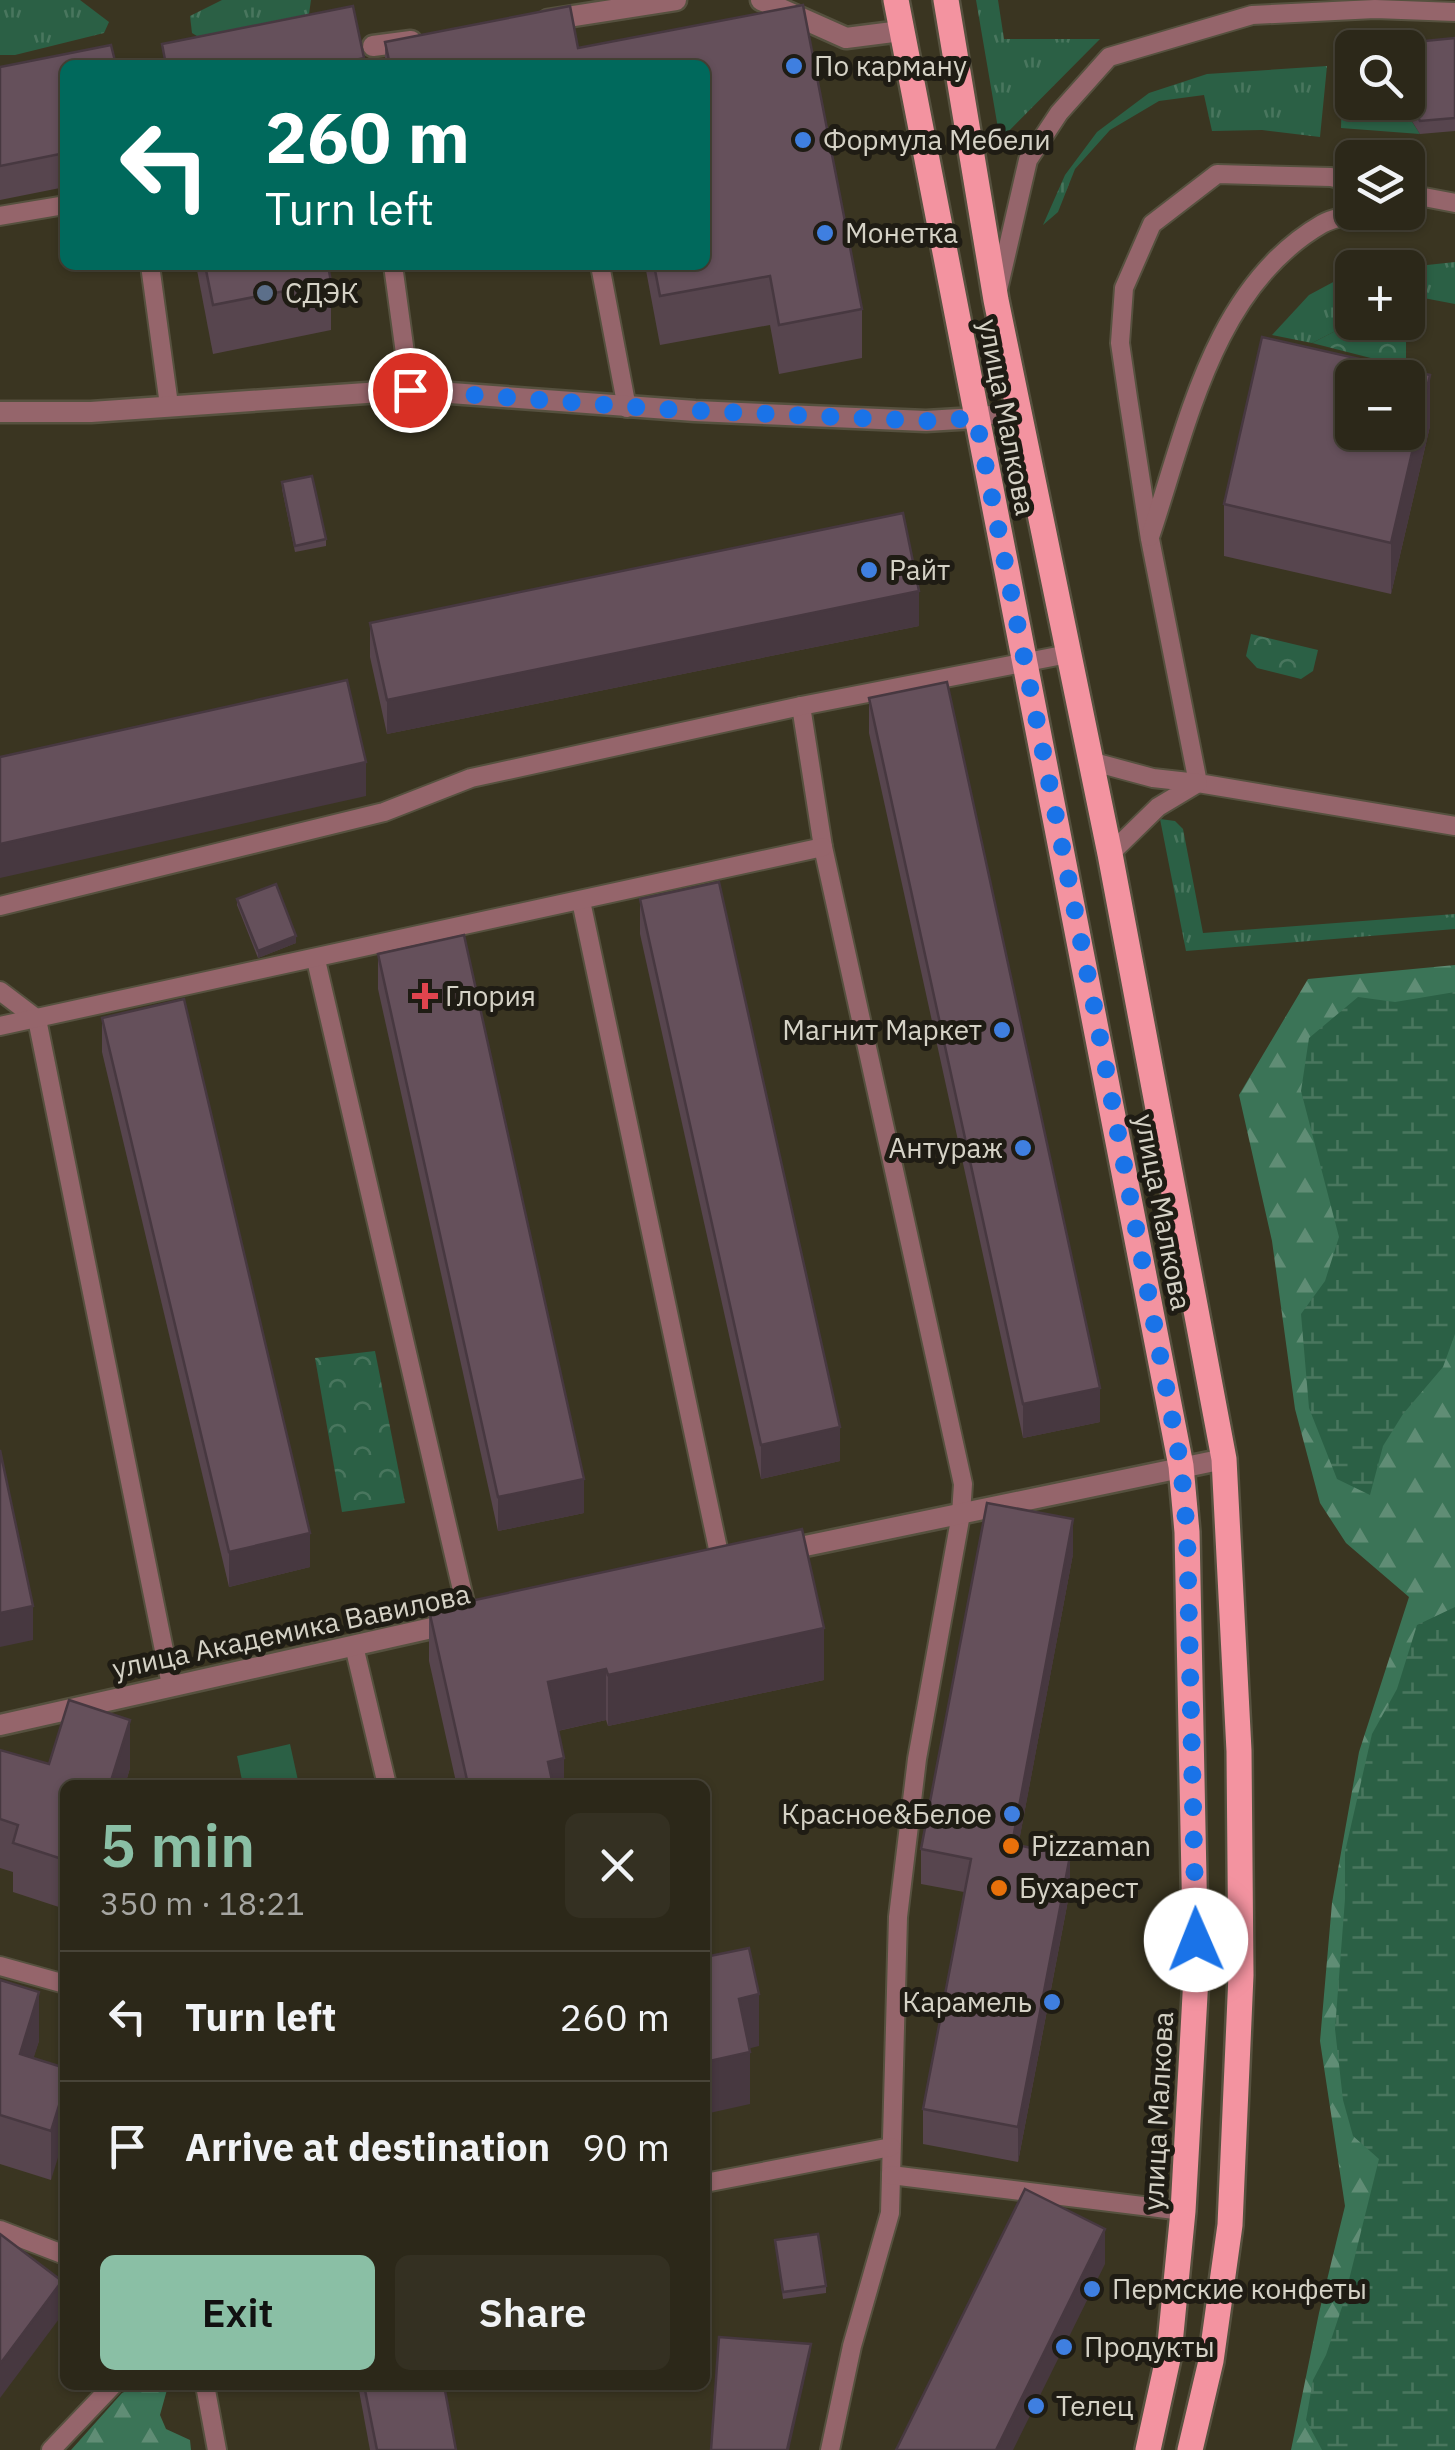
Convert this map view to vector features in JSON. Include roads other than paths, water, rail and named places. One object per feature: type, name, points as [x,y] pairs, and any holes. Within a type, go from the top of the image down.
[{"type":"main road","name":"улица Малкова","points":[[896,0],[1181,1466],[1187,1532],[1196,1977],[1183,2211],[1169,2354],[1148,2450]]},
{"type":"main road","name":"улица Малкова","points":[[946,0],[996,300],[1110,854],[1224,1459],[1240,1751],[1241,1975],[1230,2225],[1211,2361],[1190,2450]]},
{"type":"street","points":[[528,23],[676,0]]},
{"type":"street","points":[[762,0],[846,38],[901,31]]},
{"type":"street","points":[[373,56],[431,38]]},
{"type":"street","points":[[0,412],[90,412],[410,390],[627,408],[926,421],[976,418]]},
{"type":"street","points":[[730,1562],[1224,1459]]},
{"type":"street","name":"улица Академика Вавилова","points":[[0,1725],[479,1618]]},
{"type":"lane","points":[[996,300],[1028,160],[1060,113],[1108,58],[1252,16],[1375,9],[1455,12]]},
{"type":"lane","points":[[1198,783],[1150,538],[1120,343],[1124,288],[1152,224],[1217,174],[1335,179]]},
{"type":"lane","points":[[1425,198],[1455,203]]},
{"type":"lane","points":[[0,216],[60,206]]},
{"type":"lane","points":[[1150,538],[1205,369],[1252,283],[1323,223],[1335,219]]},
{"type":"lane","points":[[151,270],[169,405]]},
{"type":"lane","points":[[394,270],[410,390]]},
{"type":"lane","points":[[600,270],[627,408]]},
{"type":"lane","points":[[976,418],[1018,409]]},
{"type":"lane","points":[[0,906],[384,812],[471,778],[801,706],[1068,654]]},
{"type":"lane","points":[[801,706],[823,848],[962,1475],[961,1514],[917,1759],[898,1917],[890,2213],[852,2346],[830,2450]]},
{"type":"lane","points":[[1090,761],[1153,778],[1455,826]]},
{"type":"lane","points":[[1110,854],[1158,807],[1198,783]]},
{"type":"lane","points":[[0,1026],[823,848]]},
{"type":"lane","points":[[581,902],[730,1562]]},
{"type":"lane","points":[[316,960],[479,1618]]},
{"type":"lane","points":[[0,990],[37,1019],[172,1685]]},
{"type":"lane","points":[[354,1646],[385,1780]]},
{"type":"lane","points":[[0,1966],[60,1983]]},
{"type":"lane","points":[[710,2182],[891,2148]]},
{"type":"lane","points":[[890,2174],[1183,2211]]},
{"type":"lane","points":[[0,2230],[60,2252]]},
{"type":"lane","points":[[51,2450],[108,2390]]},
{"type":"lane","points":[[205,2390],[218,2450]]},
{"type":"place","name":"По карману","points":[[794,66]]},
{"type":"place","name":"Формула Мебели","points":[[803,140]]},
{"type":"place","name":"Монетка","points":[[825,233]]},
{"type":"place","name":"СДЭК","points":[[265,293]]},
{"type":"place","name":"Райт","points":[[869,570]]},
{"type":"place","name":"Глория","points":[[425,996]]},
{"type":"place","name":"Магнит Маркет","points":[[1002,1030]]},
{"type":"place","name":"Антураж","points":[[1023,1148]]},
{"type":"place","name":"Красное&Белое","points":[[1012,1814]]},
{"type":"place","name":"Pizzaman","points":[[1011,1846]]},
{"type":"place","name":"Бухарест","points":[[999,1888]]},
{"type":"place","name":"Карамель","points":[[1052,2002]]},
{"type":"place","name":"Пермские конфеты","points":[[1092,2289]]},
{"type":"place","name":"Продукты","points":[[1064,2347]]},
{"type":"place","name":"Телец","points":[[1036,2406]]}]
